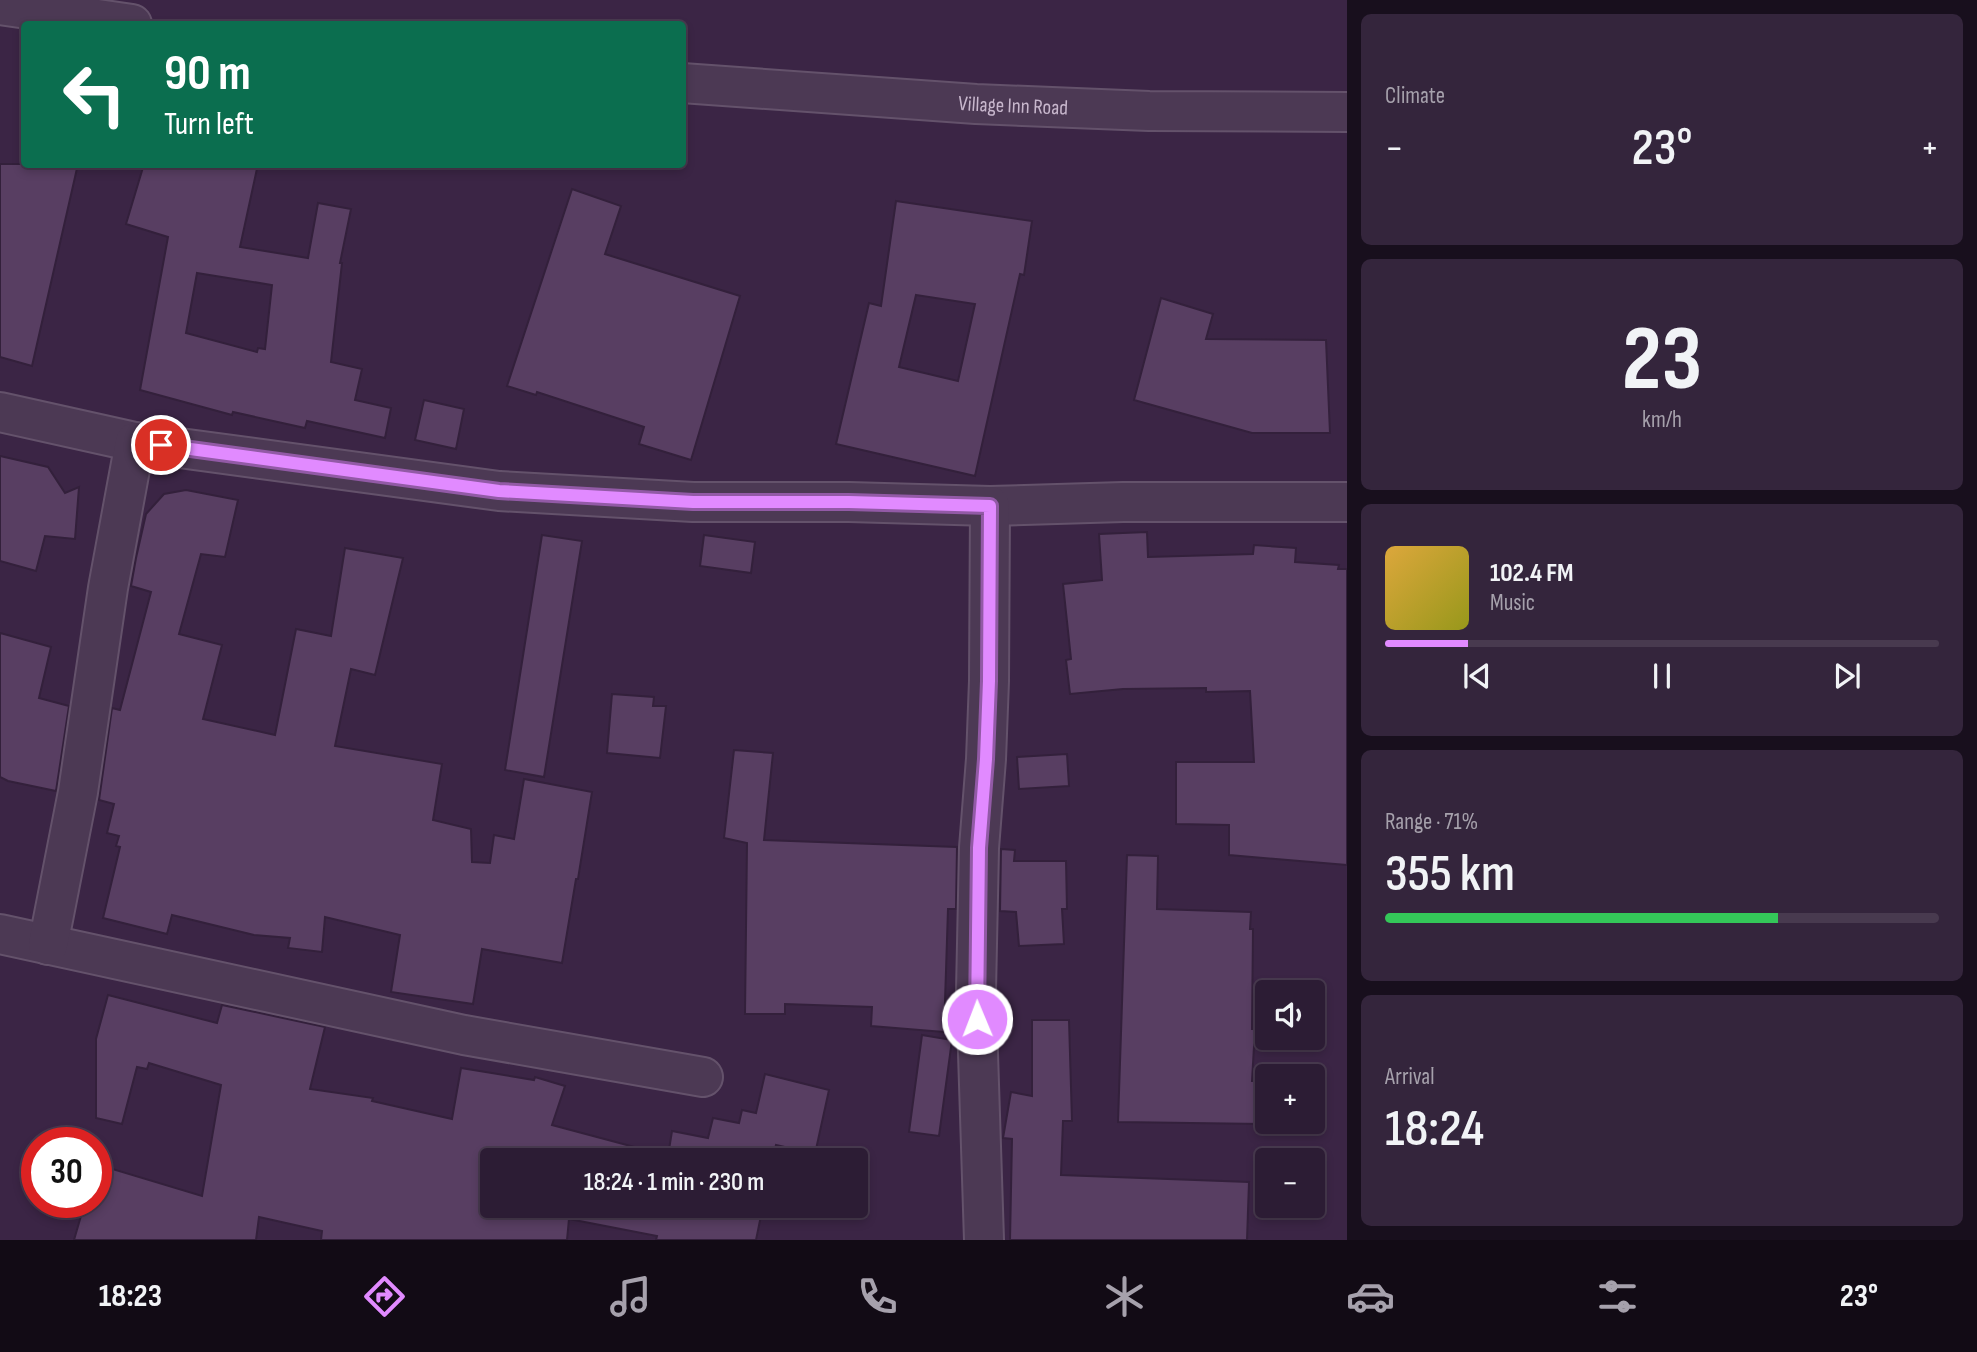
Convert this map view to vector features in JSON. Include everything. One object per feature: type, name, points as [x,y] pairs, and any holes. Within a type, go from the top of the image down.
[{"type":"street","points":[[0,5],[111,21]]},
{"type":"street","name":"Village Inn Road","points":[[686,83],[976,104],[1149,111],[1347,112]]},
{"type":"street","points":[[0,412],[135,442],[499,491],[693,502],[849,502],[990,506],[1123,502],[1347,502]]},
{"type":"street","points":[[47,946],[78,792],[108,588],[135,442]]},
{"type":"street","points":[[984,1240],[976,991],[979,848],[988,694],[990,506]]},
{"type":"street","points":[[0,934],[464,1035],[703,1077]]},
{"type":"building","points":[[0,164],[21,164],[21,168],[77,168],[32,366],[0,357]]},
{"type":"building","points":[[143,168],[257,168],[240,247],[308,258],[318,203],[351,209],[340,263],[331,362],[362,369],[355,400],[391,408],[385,438],[307,421],[305,428],[233,412],[232,415],[140,390],[168,237],[126,224]],"holes":[[[197,273],[272,285],[265,349],[258,348],[257,352],[186,333]]]},
{"type":"building","points":[[572,189],[621,206],[605,254],[740,296],[691,460],[639,444],[644,427],[537,392],[536,395],[507,386]]},
{"type":"building","points":[[896,201],[1032,221],[1024,275],[1020,274],[975,476],[836,444],[869,303],[881,306]],"holes":[[[916,295],[975,304],[958,381],[899,367]]]},
{"type":"building","points":[[1161,298],[1213,314],[1206,339],[1326,340],[1330,433],[1252,433],[1134,400]]},
{"type":"building","points":[[424,400],[464,409],[456,449],[415,440]]},
{"type":"building","points":[[0,456],[48,467],[65,493],[79,487],[75,539],[45,536],[36,571],[0,561]]},
{"type":"building","points":[[186,490],[238,500],[225,557],[201,554],[179,634],[222,645],[203,719],[275,735],[296,629],[331,636],[345,548],[403,558],[375,675],[351,669],[335,746],[442,764],[433,820],[471,829],[472,862],[490,863],[494,835],[514,839],[524,779],[592,792],[562,963],[482,949],[473,1004],[391,992],[400,935],[325,917],[322,952],[288,948],[290,938],[254,935],[172,915],[167,934],[103,918],[120,847],[116,846],[119,836],[107,833],[114,804],[99,800],[112,708],[120,710],[151,592],[131,586],[136,558],[146,514],[164,494]]},
{"type":"building","points":[[1147,532],[1148,557],[1253,554],[1254,545],[1296,548],[1295,562],[1339,565],[1338,569],[1347,569],[1347,865],[1229,855],[1229,825],[1176,824],[1176,762],[1254,762],[1250,691],[1206,692],[1206,688],[1123,689],[1070,694],[1066,660],[1071,659],[1063,584],[1102,580],[1099,534]]},
{"type":"building","points":[[542,535],[582,541],[544,777],[505,770]]},
{"type":"building","points":[[704,535],[755,542],[751,573],[700,566]]},
{"type":"building","points":[[0,633],[51,647],[39,698],[69,706],[56,791],[0,777]]},
{"type":"building","points":[[612,694],[654,697],[653,706],[666,706],[660,758],[607,753]]},
{"type":"building","points":[[734,750],[773,753],[764,840],[957,847],[956,909],[948,909],[944,1032],[871,1026],[872,1007],[785,1004],[785,1014],[745,1014],[747,843],[724,838]]},
{"type":"building","points":[[1067,754],[1069,786],[1019,789],[1017,757]]},
{"type":"building","points":[[1001,849],[1015,850],[1014,861],[1066,861],[1067,909],[1062,909],[1064,944],[1019,946],[1016,912],[1000,911]]},
{"type":"building","points":[[1127,855],[1158,856],[1157,909],[1251,912],[1252,1029],[1255,1029],[1252,1081],[1255,1081],[1255,1124],[1118,1122]]},
{"type":"building","points":[[108,995],[217,1023],[222,1005],[325,1027],[310,1089],[373,1098],[372,1101],[452,1119],[461,1068],[534,1080],[535,1077],[565,1086],[552,1125],[638,1148],[480,1148],[480,1218],[761,1218],[756,1240],[656,1240],[657,1236],[569,1219],[567,1240],[321,1240],[322,1231],[259,1217],[256,1240],[74,1240],[80,1218],[112,1218],[112,1169],[202,1196],[221,1085],[149,1063],[147,1069],[137,1067],[122,1124],[96,1118],[96,1039]]},
{"type":"building","points":[[1032,1020],[1069,1020],[1072,1121],[1063,1121],[1061,1175],[1249,1182],[1247,1240],[1010,1240],[1012,1139],[1003,1138],[1011,1092],[1032,1096]]},
{"type":"building","points":[[922,1035],[952,1040],[939,1136],[909,1132]]},
{"type":"building","points":[[765,1074],[829,1090],[816,1148],[776,1145],[775,1148],[669,1148],[672,1131],[708,1138],[713,1118],[739,1123],[742,1110],[756,1113]]},
{"type":"route","points":[[161,445],[499,491],[693,502],[849,502],[990,506],[989,681],[979,848],[977,1019]]}]
